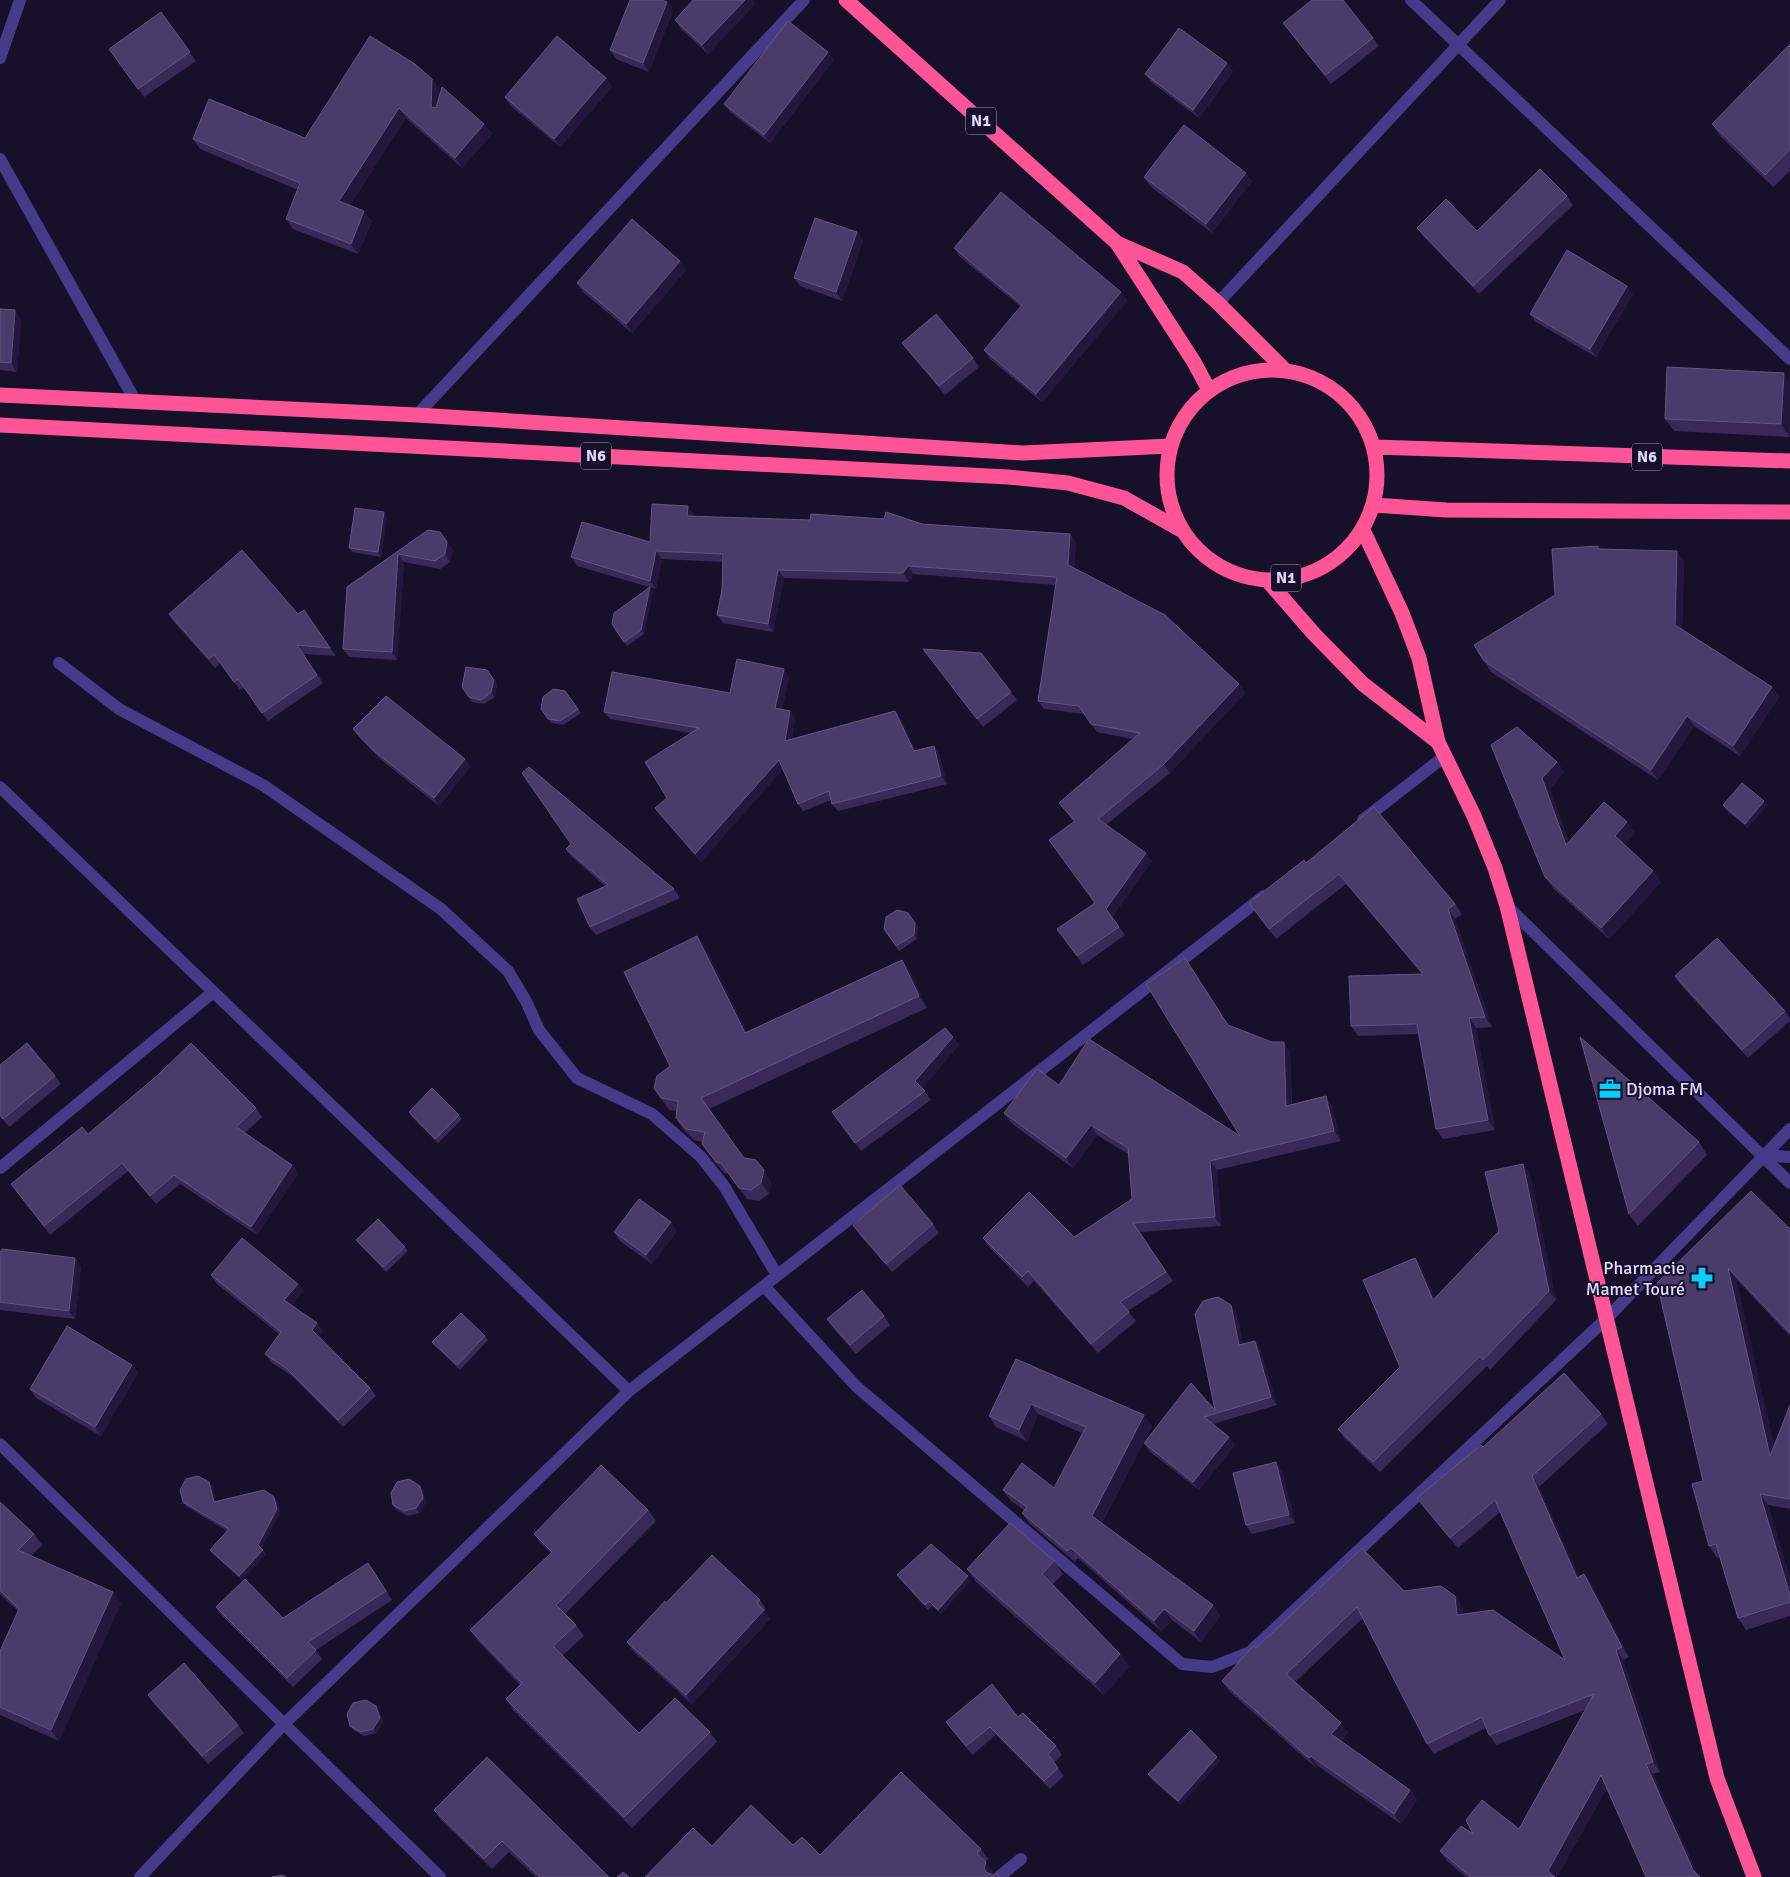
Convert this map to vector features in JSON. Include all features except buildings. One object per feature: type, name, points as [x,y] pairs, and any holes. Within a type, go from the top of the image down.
[{"type":"highway","name":"N1","points":[[846,0],[1117,243],[1194,362],[1209,390]]},
{"type":"highway","name":"N1","points":[[1117,243],[1183,272],[1218,302],[1285,370]]},
{"type":"highway","name":"N1","points":[[1259,370],[1285,370],[1325,383],[1357,410],[1375,448],[1378,467],[1374,505],[1362,530],[1344,552],[1325,567],[1302,576],[1268,580],[1234,573],[1204,556],[1181,530],[1170,503],[1166,474],[1170,446],[1185,415],[1209,390],[1233,377],[1259,370]]},
{"type":"highway","name":"N6","points":[[0,395],[417,415],[1023,453],[1170,446]]},
{"type":"highway","name":"N6","points":[[0,425],[1008,477],[1068,483],[1124,498],[1181,530]]},
{"type":"highway","name":"N6","points":[[1375,448],[1790,462]]},
{"type":"highway","points":[[1374,505],[1446,510],[1790,512]]},
{"type":"highway","name":"N1","points":[[1362,530],[1402,613],[1419,658],[1438,742],[1474,816],[1495,868],[1507,906],[1608,1317],[1717,1778],[1754,1877]]},
{"type":"highway","name":"N1","points":[[1268,580],[1314,634],[1362,684],[1438,742]]},
{"type":"street","points":[[0,58],[20,0]]},
{"type":"street","points":[[417,415],[804,0]]},
{"type":"street","points":[[1411,0],[1456,45],[1790,359]]},
{"type":"street","points":[[1218,302],[1500,0]]},
{"type":"street","points":[[0,159],[136,402]]},
{"type":"street","points":[[59,663],[119,709],[263,785],[441,909],[508,970],[526,1001],[539,1030],[577,1078],[652,1114],[701,1157],[724,1186],[777,1275]]},
{"type":"street","points":[[1350,829],[1445,756]]},
{"type":"street","points":[[0,787],[212,993],[628,1391]]},
{"type":"street","points":[[140,1877],[284,1724],[628,1391],[1272,890]]},
{"type":"street","points":[[1507,906],[1764,1155],[1790,1183]]},
{"type":"street","points":[[0,1168],[212,993]]},
{"type":"street","points":[[764,1286],[857,1388],[1106,1600],[1182,1664],[1212,1667],[1250,1652],[1608,1317],[1790,1129]]},
{"type":"street","points":[[1764,1155],[1790,1157]]},
{"type":"street","points":[[0,1444],[440,1877]]},
{"type":"street","points":[[999,1877],[1021,1859]]},
{"type":"place","name":"Djoma FM","points":[[1610,1089]]},
{"type":"place","name":"Pharmacie Mamet Touré","points":[[1702,1278]]}]
